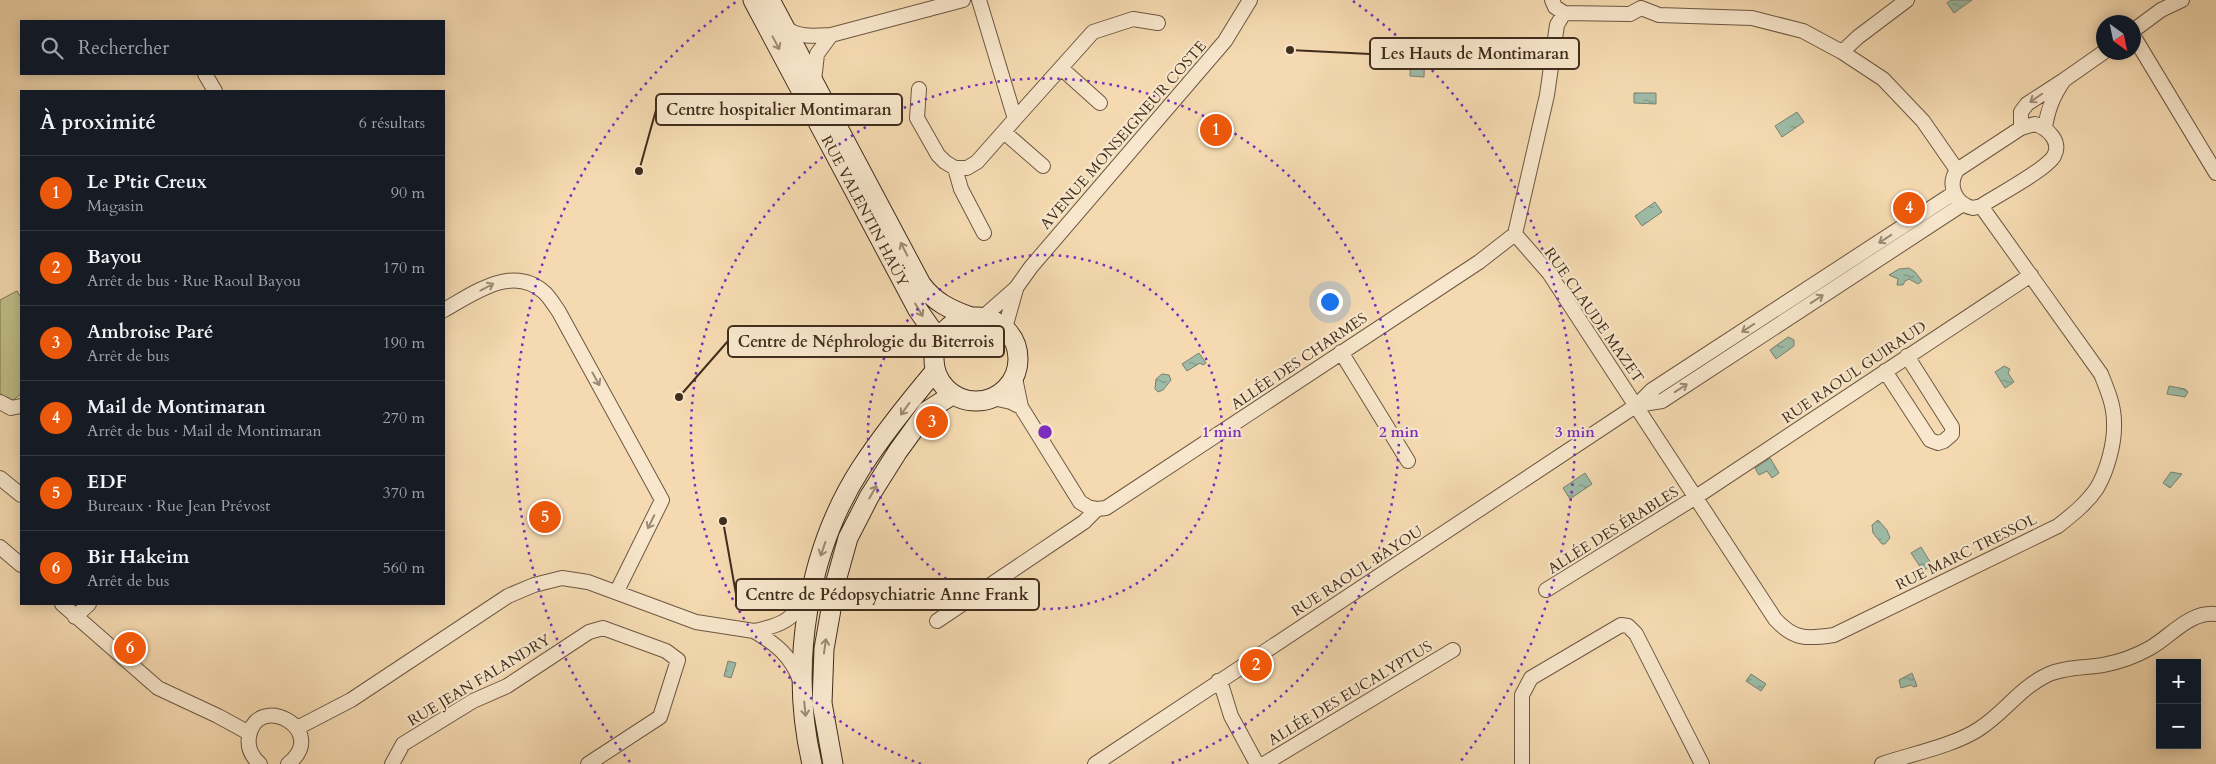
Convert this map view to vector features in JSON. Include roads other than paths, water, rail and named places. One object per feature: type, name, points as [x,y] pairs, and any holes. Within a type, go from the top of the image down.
[{"type":"street","name":"RUE VALENTIN HAÜY","points":[[753,0],[918,310],[938,340]]},
{"type":"street","name":"RUE VALENTIN HAÜY","points":[[770,0],[921,284],[929,295],[952,310],[977,317]]},
{"type":"street","points":[[784,27],[792,33],[802,36],[831,35],[963,0]]},
{"type":"street","points":[[979,0],[1015,120]]},
{"type":"street","name":"AVENUE MONSEIGNEUR COSTE","points":[[977,317],[1016,288],[1031,267],[1225,41],[1250,0]]},
{"type":"street","points":[[1552,0],[1555,7],[1564,13],[1630,14],[1642,4],[1659,15],[1752,18],[1804,32],[1842,52],[1884,79],[1908,103],[1957,170]]},
{"type":"street","points":[[1842,52],[1858,37],[1907,0]]},
{"type":"street","points":[[2141,25],[2161,10],[2182,0]]},
{"type":"street","points":[[1515,234],[1547,95],[1557,25],[1564,13]]},
{"type":"street","points":[[919,89],[917,118],[938,155],[955,168],[967,168],[977,162],[1093,32],[1133,19],[1158,23]]},
{"type":"street","points":[[814,81],[817,54],[831,35]]},
{"type":"street","points":[[2141,49],[2216,173]]},
{"type":"street","points":[[2021,128],[2022,112],[2027,104],[2096,58]]},
{"type":"street","points":[[1061,68],[1100,103]]},
{"type":"street","points":[[206,75],[214,90]]},
{"type":"street","points":[[2045,127],[2047,112],[2052,98],[2064,80]]},
{"type":"street","points":[[2035,124],[2045,127],[2054,139],[2056,146],[2054,156],[2044,166],[1981,206],[1973,208],[1963,204],[1954,193],[1951,184],[1952,176],[1957,170],[2021,128],[2035,124]]},
{"type":"street","points":[[1004,132],[1044,166]]},
{"type":"street","points":[[955,168],[961,189],[984,233]]},
{"type":"street","points":[[1637,406],[1652,390],[1954,193]]},
{"type":"street","points":[[1637,406],[1662,401],[1963,204]]},
{"type":"street","name":"RUE MARC TRESSOL","points":[[1637,406],[1776,619],[1785,630],[1800,637],[1813,638],[1834,635],[2058,526],[2079,509],[2096,488],[2112,448],[2114,422],[2110,397],[2101,374],[1981,206]]},
{"type":"street","name":"ALLÉE DES CHARMES","points":[[936,620],[1084,522],[1097,509],[1106,508],[1479,262],[1515,234]]},
{"type":"street","name":"RUE CLAUDE MAZET","points":[[1515,234],[1549,273],[1637,406]]},
{"type":"street","name":"RUE RAOUL GUIRAUD","points":[[1696,497],[2031,275]]},
{"type":"street","points":[[445,309],[496,282],[508,280],[532,285],[544,293],[559,312],[662,500],[617,591]]},
{"type":"street","name":"AVENUE MONSEIGNEUR COSTE","points":[[1005,328],[1016,288]]},
{"type":"street","points":[[977,317],[995,321],[1005,328],[1013,339],[1018,351],[1018,365],[1015,378],[1006,390],[993,398],[977,402],[964,400],[952,395],[939,381],[935,372],[934,355],[938,340],[947,329],[958,321],[977,317]]},
{"type":"street","points":[[1341,352],[1408,461]]},
{"type":"street","points":[[1885,371],[1930,440],[1938,443],[1944,441],[1952,434],[1952,426],[1907,356]]},
{"type":"street","points":[[812,764],[802,685],[804,642],[810,593],[822,548],[839,508],[861,468],[913,398],[935,372]]},
{"type":"street","points":[[1015,378],[1021,407],[1080,502],[1088,507],[1097,509]]},
{"type":"street","points":[[833,764],[822,703],[824,650],[836,581],[848,538],[898,450],[927,411],[952,395]]},
{"type":"street","points":[[993,398],[1021,407]]},
{"type":"street","points":[[0,402],[11,408],[20,406]]},
{"type":"street","name":"RUE RAOUL BAYOU","points":[[1094,764],[1637,406]]},
{"type":"street","points":[[0,478],[20,494]]},
{"type":"street","name":"ALLÉE DES ÉRABLES","points":[[1546,590],[1696,497]]},
{"type":"street","points":[[0,547],[20,564]]},
{"type":"street","points":[[297,728],[351,700],[508,596],[534,585],[562,578],[588,582],[617,591],[696,622],[754,631],[771,628],[790,619],[810,593]]},
{"type":"street","points":[[63,605],[158,688],[250,733]]},
{"type":"street","points":[[75,617],[89,605]]},
{"type":"street","points":[[1882,764],[1952,741],[1978,730],[2021,691],[2048,674],[2104,665],[2129,658],[2150,648],[2190,620],[2208,613],[2216,614]]},
{"type":"street","points":[[1522,764],[1522,695],[1526,685],[1531,678],[1621,625],[1628,626],[1636,634],[1702,764]]},
{"type":"street","name":"RUE JEAN FALANDRY","points":[[392,764],[403,744],[473,701],[507,686],[589,632],[604,628],[666,651],[678,660],[660,717],[588,764]]},
{"type":"street","points":[[754,631],[787,655],[802,685]]},
{"type":"street","name":"ALLÉE DES EUCALYPTUS","points":[[1264,764],[1453,650]]},
{"type":"street","points":[[1218,681],[1231,716],[1257,764]]},
{"type":"street","points":[[255,762],[250,751],[250,733],[260,720],[276,716],[284,717],[297,728],[301,744],[295,763]]},
{"type":"water","points":[[1951,0],[1972,0],[1954,13],[1947,3]]},
{"type":"water","points":[[1411,47],[1425,47],[1424,77],[1410,76]]},
{"type":"water","points":[[1634,93],[1656,93],[1656,104],[1634,103]]},
{"type":"water","points":[[1797,112],[1804,122],[1782,137],[1775,126]]},
{"type":"water","points":[[1655,202],[1662,212],[1642,226],[1635,216]]},
{"type":"water","points":[[1909,268],[1922,281],[1918,284],[1909,279],[1903,285],[1897,285],[1898,279],[1889,275],[1899,269]]},
{"type":"water","points":[[1788,337],[1794,340],[1794,346],[1776,359],[1770,350]]},
{"type":"water","points":[[1199,353],[1206,363],[1203,365],[1200,363],[1187,371],[1182,364]]},
{"type":"water","points":[[2004,366],[2010,369],[2008,373],[2014,382],[2005,388],[1995,372]]},
{"type":"water","points":[[1162,374],[1169,375],[1171,380],[1163,390],[1158,392],[1155,389],[1156,379]]},
{"type":"water","points":[[2169,386],[2185,389],[2188,392],[2185,397],[2167,394]]},
{"type":"water","points":[[1770,458],[1779,473],[1772,478],[1767,471],[1759,475],[1755,468]]},
{"type":"water","points":[[2171,472],[2182,474],[2170,488],[2163,483]]},
{"type":"water","points":[[1585,473],[1592,484],[1570,499],[1563,488]]},
{"type":"water","points":[[1878,520],[1887,530],[1890,538],[1885,544],[1882,544],[1873,533],[1872,525]]},
{"type":"water","points":[[1921,547],[1932,565],[1923,571],[1911,553]]},
{"type":"water","points":[[728,661],[736,663],[731,678],[724,676]]},
{"type":"water","points":[[1912,673],[1917,686],[1911,685],[1901,688],[1899,680]]},
{"type":"water","points":[[1751,674],[1766,684],[1761,691],[1746,681]]},
{"type":"place","name":"Les Hauts de Montimaran","points":[[1290,50]]},
{"type":"place","name":"Le P'tit Creux","points":[[1216,130]]},
{"type":"place","name":"Centre hospitalier Montimaran","points":[[639,171]]},
{"type":"place","name":"Mail de Montimaran","points":[[1909,208]]},
{"type":"place","name":"Centre de Néphrologie du Biterrois","points":[[679,397]]},
{"type":"place","name":"Ambroise Paré","points":[[932,422]]},
{"type":"place","name":"EDF","points":[[545,517]]},
{"type":"place","name":"Centre de Pédopsychiatrie Anne Frank","points":[[723,521]]},
{"type":"place","name":"Bir Hakeim","points":[[130,648]]},
{"type":"place","name":"Bayou","points":[[1256,665]]}]
